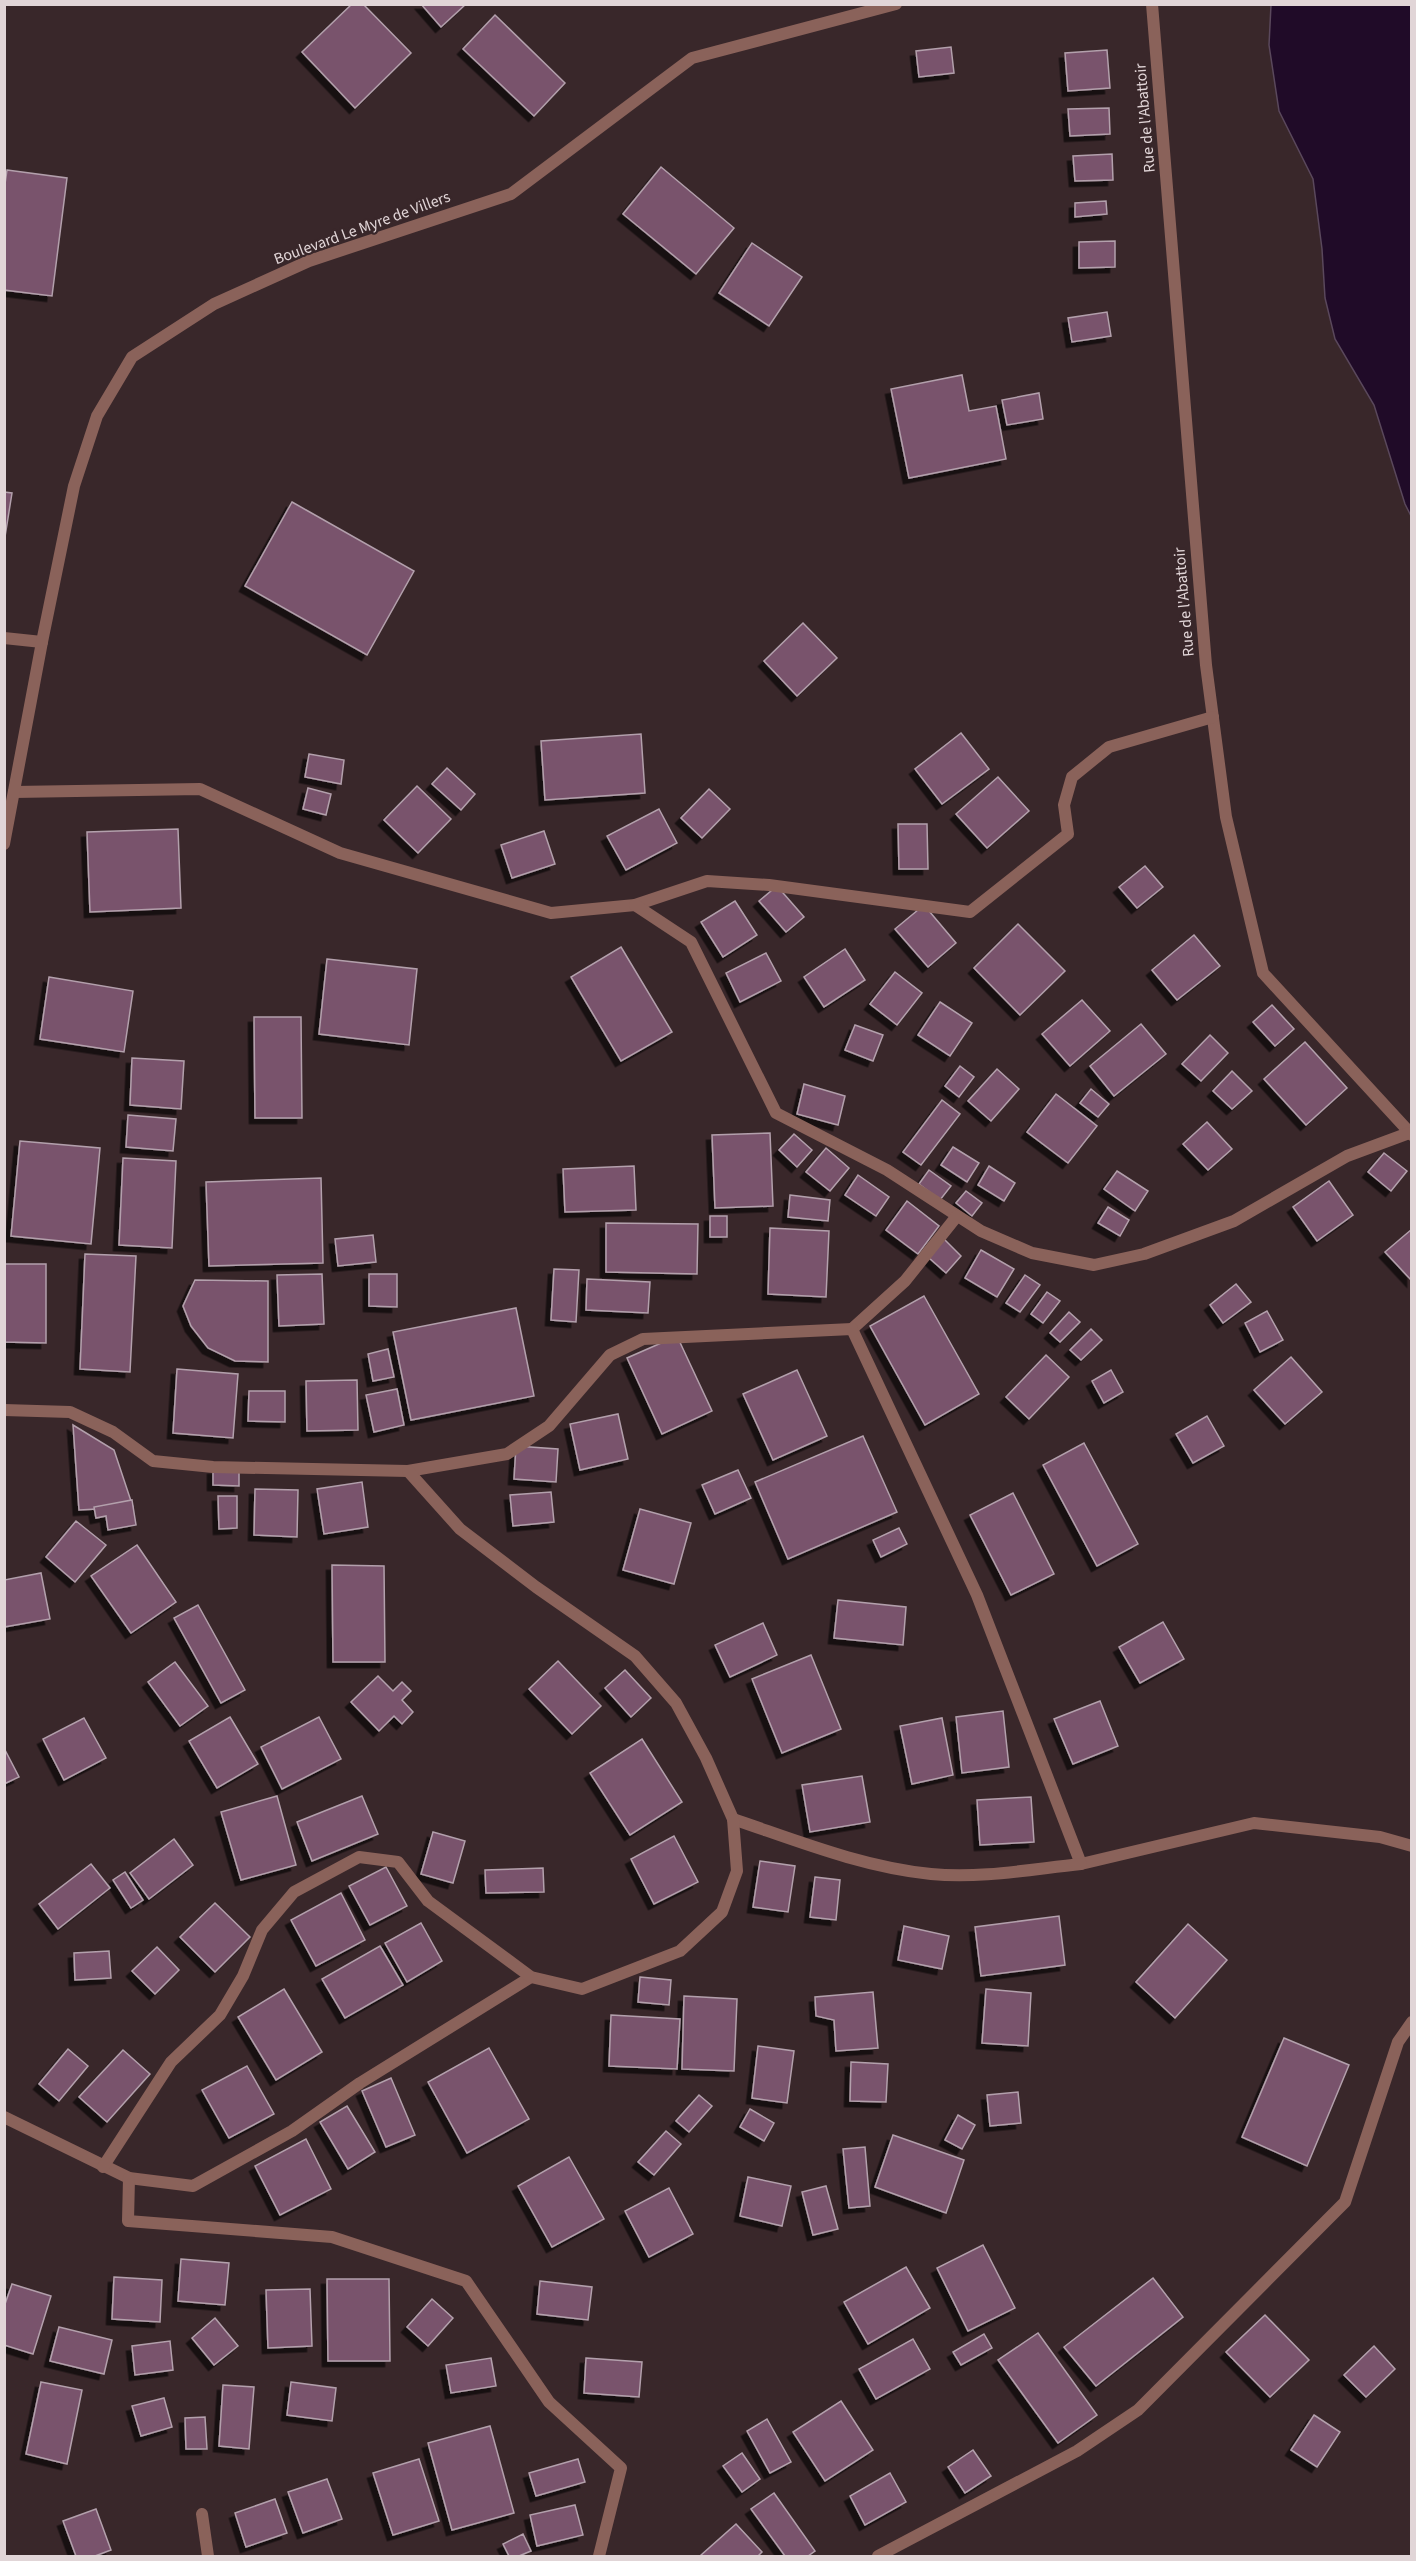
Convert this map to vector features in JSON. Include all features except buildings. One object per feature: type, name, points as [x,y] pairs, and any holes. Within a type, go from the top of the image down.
[{"type":"street","name":"Boulevard Le Myre de Villers","points":[[4,844],[74,486],[97,416],[132,357],[214,304],[309,261],[511,194],[692,58],[896,4]]},
{"type":"street","name":"Rue de l'Abattoir","points":[[1152,4],[1205,653],[1226,817],[1263,973],[1410,1134]]},
{"type":"street","points":[[4,638],[42,642]]},
{"type":"street","points":[[14,792],[200,789],[340,853],[551,913],[635,905],[707,881],[770,885],[970,912],[1068,834],[1064,805],[1072,777],[1109,747],[1212,717]]},
{"type":"street","points":[[635,905],[691,942],[776,1113],[886,1170],[981,1231],[1032,1253],[1094,1265],[1144,1254],[1234,1221],[1347,1156],[1410,1134]]},
{"type":"street","points":[[4,1410],[70,1412],[114,1432],[153,1461],[213,1467],[408,1471],[507,1454],[549,1426],[610,1355],[643,1339],[852,1329],[905,1281],[957,1216]]},
{"type":"street","points":[[852,1329],[977,1595],[1081,1864]]},
{"type":"street","points":[[103,2167],[171,2062],[220,2015],[243,1977],[262,1930],[294,1892],[359,1857],[398,1862],[428,1901],[531,1977],[582,1989],[680,1951],[722,1912],[737,1871],[733,1818],[706,1758],[676,1703],[635,1656],[536,1587],[460,1529],[408,1471]]},
{"type":"street","points":[[733,1818],[842,1857],[931,1874],[1001,1873],[1081,1864],[1254,1823],[1380,1837],[1412,1846]]},
{"type":"street","points":[[4,2117],[129,2178],[193,2186],[292,2131],[360,2083],[531,1977]]},
{"type":"street","points":[[878,2556],[1077,2451],[1138,2410],[1345,2202],[1398,2042],[1412,2022]]},
{"type":"street","points":[[129,2178],[128,2221],[332,2237],[466,2281],[549,2402],[621,2468],[599,2556]]},
{"type":"street","points":[[202,2514],[207,2556]]},
{"type":"shaded area","points":[[1271,5],[1411,5],[1411,516],[1405,504],[1374,405],[1335,339],[1325,298],[1322,249],[1313,179],[1279,111],[1269,45]]}]
